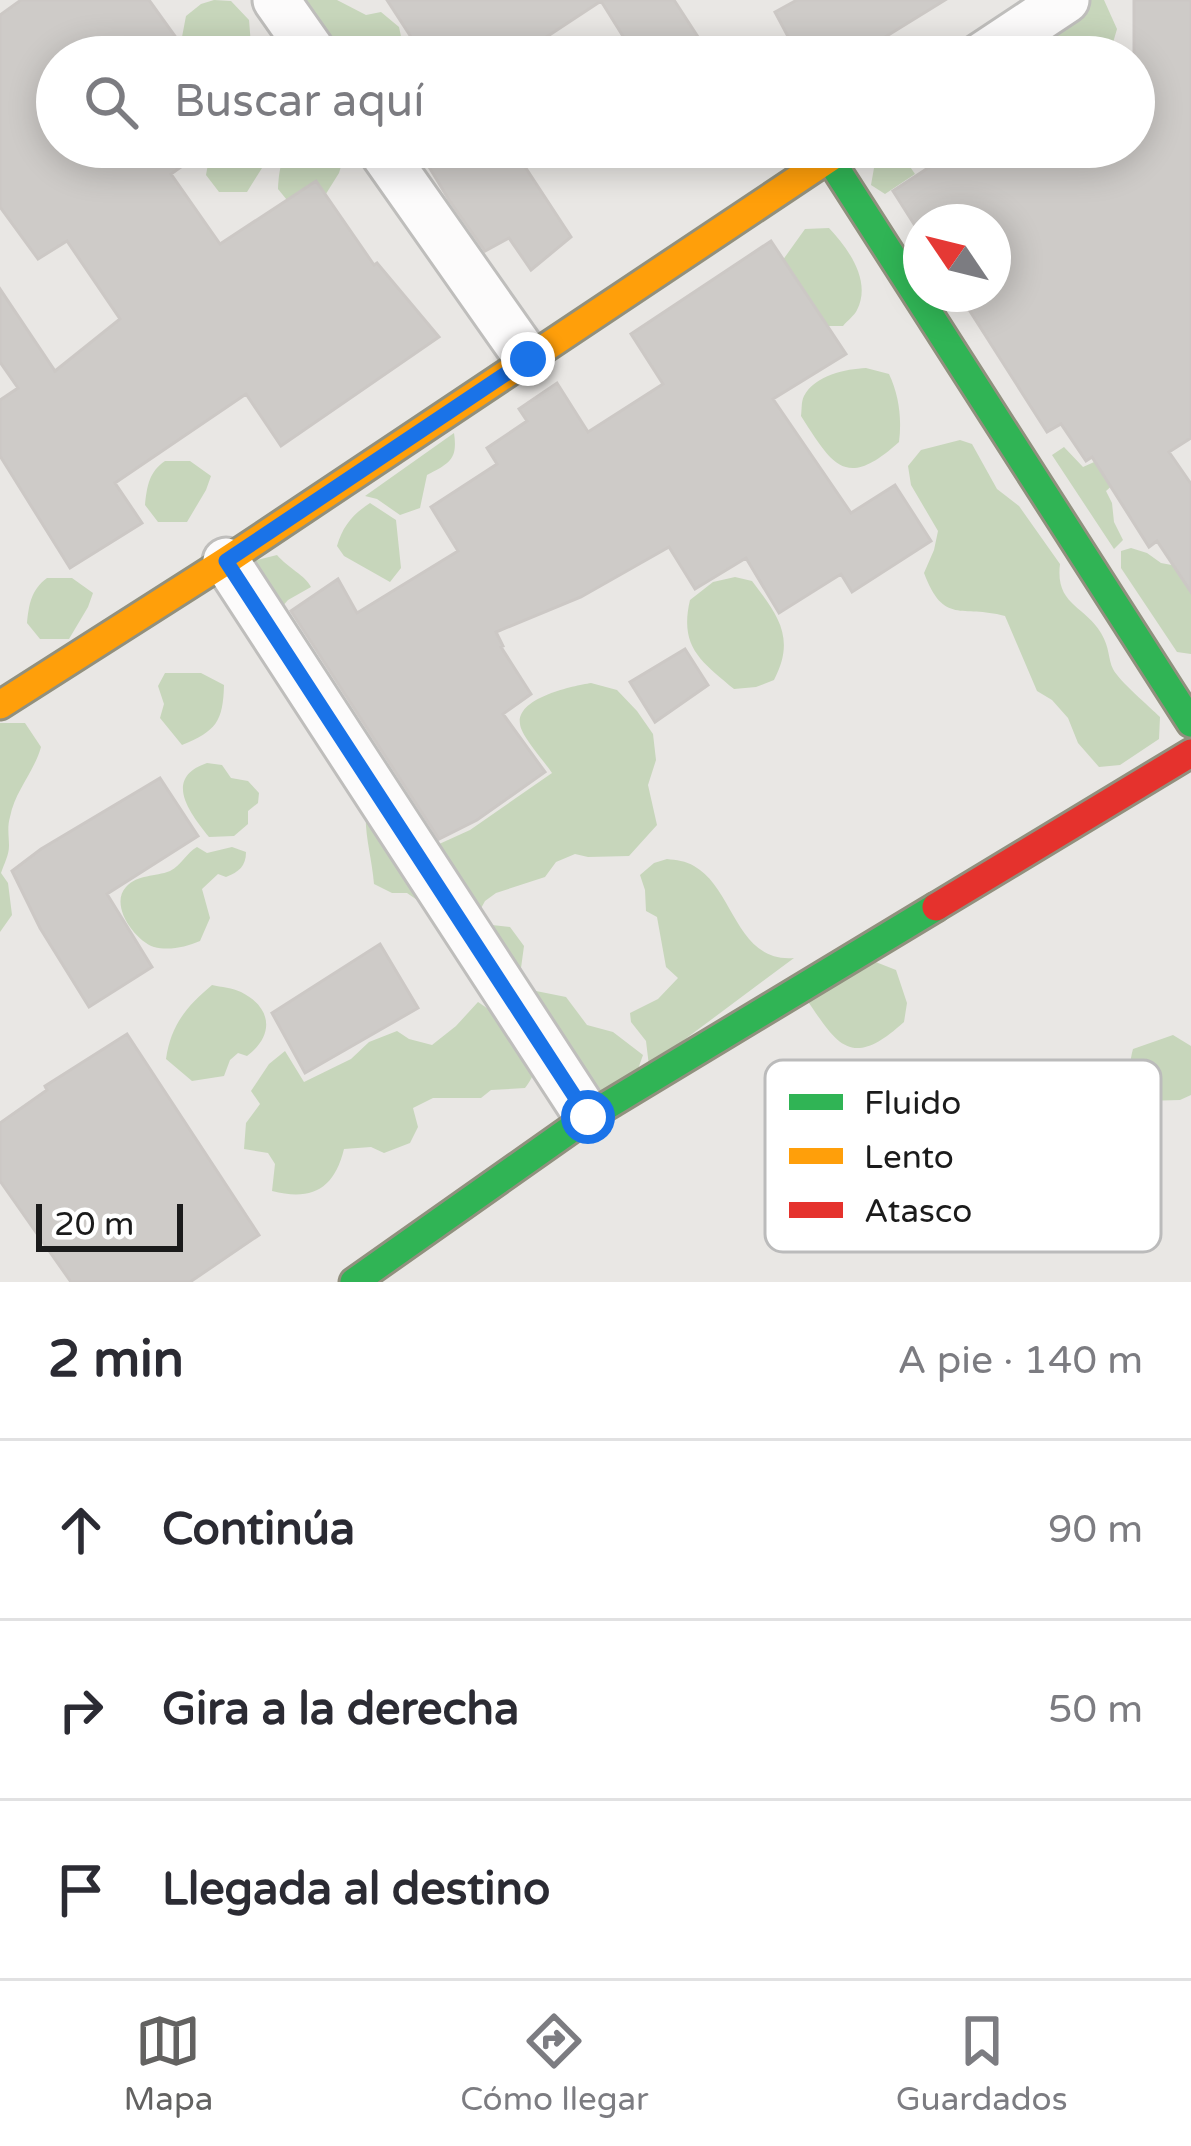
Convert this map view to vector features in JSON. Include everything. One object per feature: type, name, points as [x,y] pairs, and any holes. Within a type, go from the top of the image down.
[{"type":"street","points":[[276,0],[301,36]]},
{"type":"street","points":[[1012,36],[1066,0]]},
{"type":"street","points":[[394,168],[528,359]]},
{"type":"street","points":[[0,705],[226,561],[813,168]]},
{"type":"street","points":[[847,168],[1191,723]]},
{"type":"street","points":[[226,561],[588,1117]]},
{"type":"street","points":[[354,1282],[588,1117],[1191,753]]},
{"type":"green space","points":[[295,0],[337,0],[366,15],[381,12],[399,27],[401,36],[301,36]]},
{"type":"green space","points":[[1035,0],[1104,0],[1117,29],[1115,36],[1031,36]]},
{"type":"green space","points":[[231,1],[249,20],[250,36],[182,36],[186,16],[201,4]]},
{"type":"green space","points":[[207,168],[262,168],[247,192],[219,192],[206,175]]},
{"type":"green space","points":[[341,168],[319,205],[291,205],[278,189],[280,171]]},
{"type":"green space","points":[[874,168],[911,168],[915,174],[885,194],[871,185]]},
{"type":"green space","points":[[829,228],[856,266],[861,299],[843,326],[814,326],[780,264],[805,229]]},
{"type":"green space","points":[[866,368],[889,374],[899,407],[899,442],[866,465],[842,466],[822,448],[801,416],[802,403],[809,389],[823,378]]},
{"type":"green space","points":[[454,433],[453,455],[427,475],[420,508],[400,515],[365,496]]},
{"type":"green space","points":[[960,440],[972,444],[997,489],[1019,506],[1060,564],[1066,596],[1101,633],[1116,674],[1160,717],[1159,739],[1120,765],[1099,767],[1078,743],[1068,718],[1037,691],[1005,616],[947,607],[931,590],[924,573],[938,531],[911,485],[908,466],[921,450]]},
{"type":"green space","points":[[1064,447],[1083,467],[1103,458],[1116,482],[1106,491],[1123,540],[1114,549],[1052,455]]},
{"type":"green space","points":[[165,461],[190,461],[211,476],[187,522],[158,522],[145,505],[150,480]]},
{"type":"green space","points":[[370,503],[396,520],[401,568],[390,582],[344,556],[337,546],[349,522]]},
{"type":"green space","points":[[1131,548],[1177,566],[1191,581],[1191,654],[1177,652],[1121,568],[1121,551]]},
{"type":"green space","points":[[277,555],[311,587],[280,609],[253,561]]},
{"type":"green space","points":[[735,577],[752,581],[770,605],[784,639],[774,680],[734,689],[696,652],[687,616],[690,600],[713,582]]},
{"type":"green space","points":[[47,578],[72,578],[93,593],[69,639],[40,639],[27,623],[32,598]]},
{"type":"green space","points":[[165,673],[201,673],[224,685],[215,724],[182,745],[160,718],[164,704],[158,686]]},
{"type":"green space","points":[[591,683],[617,690],[653,734],[656,760],[648,785],[657,825],[629,856],[575,854],[556,862],[545,877],[485,901],[473,923],[436,913],[407,893],[392,893],[374,884],[366,809],[426,850],[470,830],[552,773],[521,729],[521,715],[527,707],[547,695]]},
{"type":"green space","points":[[0,723],[25,723],[41,747],[9,821],[9,849],[1,873],[8,883],[12,915],[0,932]]},
{"type":"green space","points":[[207,763],[222,765],[231,778],[248,781],[259,793],[258,803],[248,811],[248,824],[234,836],[209,837],[188,807],[186,777]]},
{"type":"green space","points":[[197,847],[207,853],[232,847],[246,852],[245,861],[235,873],[218,874],[202,889],[210,918],[200,941],[177,948],[154,947],[127,922],[122,894],[136,880],[174,868]]},
{"type":"green space","points":[[667,859],[691,864],[707,876],[760,949],[794,958],[649,1066],[646,1041],[630,1013],[658,999],[678,978],[666,967],[657,917],[646,911],[640,875]]},
{"type":"green space","points":[[492,925],[510,927],[524,946],[521,968],[531,990],[566,997],[587,1025],[613,1032],[643,1055],[621,1117],[474,947]]},
{"type":"green space","points":[[863,957],[896,970],[907,1003],[904,1022],[886,1037],[858,1048],[837,1039],[805,997]]},
{"type":"green space","points":[[212,985],[252,999],[264,1014],[265,1031],[247,1056],[238,1053],[230,1060],[224,1076],[192,1081],[166,1059],[168,1047],[181,1018]]},
{"type":"green space","points":[[478,1002],[509,1028],[529,1054],[534,1072],[525,1088],[491,1090],[481,1098],[433,1098],[413,1108],[418,1127],[410,1143],[384,1153],[371,1147],[344,1149],[334,1174],[319,1189],[298,1194],[272,1191],[275,1164],[268,1153],[244,1149],[246,1123],[260,1104],[251,1091],[269,1064],[285,1051],[304,1082],[351,1059],[369,1042],[397,1031],[432,1045]]},
{"type":"green space","points":[[1173,1035],[1191,1046],[1191,1095],[1161,1101],[1161,1060],[1131,1060],[1133,1049]]},
{"type":"building","points":[[21,0],[149,0],[175,36],[36,36],[36,168],[179,168],[171,174],[220,244],[316,181],[374,265],[439,337],[281,446],[246,394],[115,483],[142,523],[70,568],[0,456],[0,400],[18,388],[0,362],[0,289],[55,371],[120,319],[67,241],[38,259],[0,207],[0,15]]},
{"type":"building","points":[[387,0],[674,0],[697,36],[623,36],[601,1],[548,36],[410,36]]},
{"type":"building","points":[[797,0],[945,0],[887,36],[788,36],[775,12]]},
{"type":"building","points":[[1134,0],[1191,0],[1191,438],[1169,452],[1191,484],[1191,592],[1157,541],[1149,547],[1092,457],[1086,461],[1061,424],[1047,432],[970,312],[1011,312],[1011,204],[903,207],[893,191],[928,168],[1155,168],[1155,36],[1134,36]]},
{"type":"building","points":[[430,168],[526,168],[571,237],[531,270],[509,238],[485,251]]},
{"type":"building","points":[[771,241],[846,354],[773,399],[851,513],[895,485],[931,541],[852,592],[841,574],[779,613],[746,558],[695,589],[669,547],[581,597],[496,632],[531,694],[503,714],[545,772],[477,820],[439,839],[291,611],[338,579],[357,613],[458,551],[431,507],[497,464],[487,448],[527,421],[519,409],[557,383],[588,432],[663,384],[631,334]]},
{"type":"building","points":[[685,649],[708,685],[655,722],[630,682]]},
{"type":"building","points":[[160,778],[198,836],[107,894],[152,967],[89,1007],[40,928],[12,871]]},
{"type":"building","points":[[380,944],[418,1008],[305,1073],[272,1013]]},
{"type":"building","points":[[127,1034],[259,1235],[190,1282],[71,1282],[0,1181],[0,1123],[47,1090],[45,1086]]},
{"type":"traffic: fast","points":[[835,168],[1191,723]]},
{"type":"traffic: fast","points":[[354,1282],[588,1117],[936,907]]},
{"type":"traffic: slow","points":[[0,705],[226,561],[815,168]]},
{"type":"traffic: jam","points":[[936,907],[1191,753]]},
{"type":"route","points":[[528,359],[226,561],[588,1117]]}]
